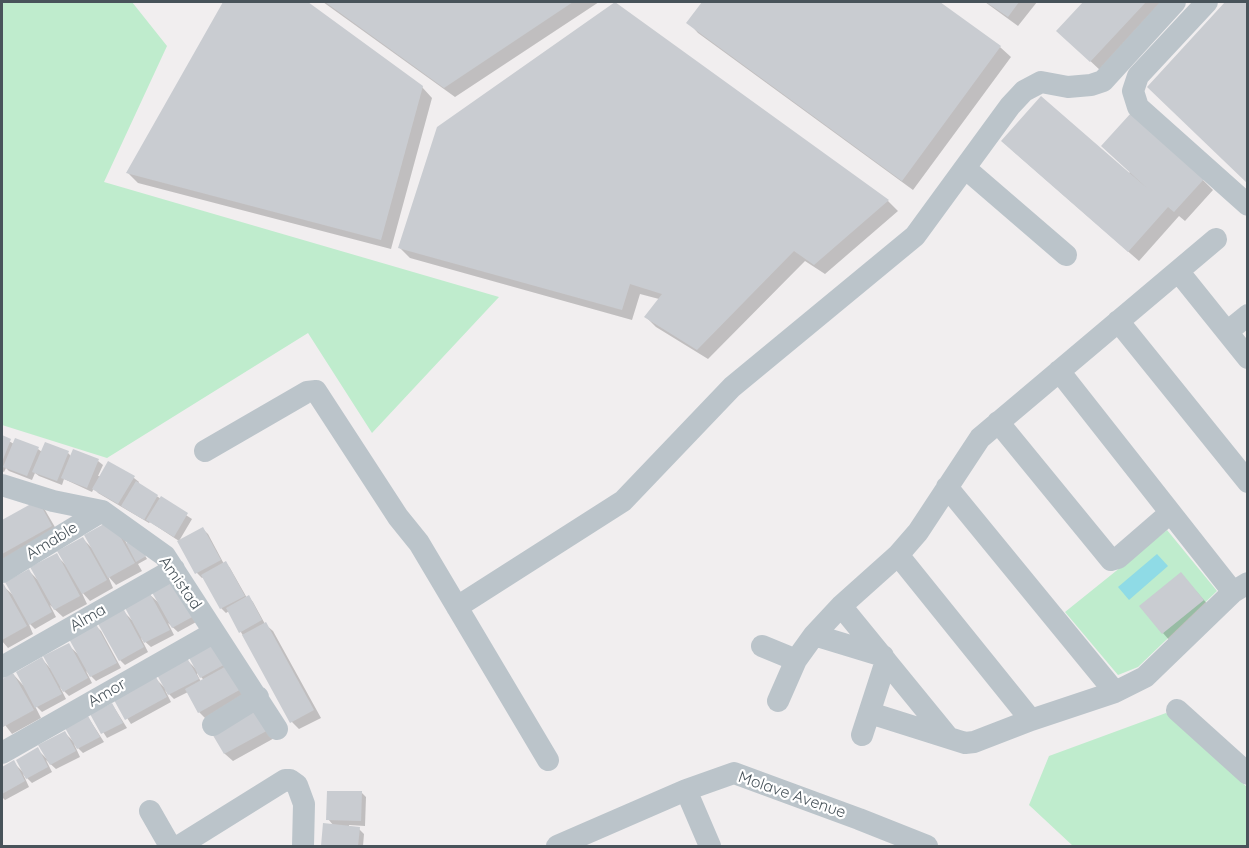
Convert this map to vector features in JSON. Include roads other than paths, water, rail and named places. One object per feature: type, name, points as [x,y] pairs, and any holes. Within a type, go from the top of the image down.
[{"type":"street","points":[[457,607],[623,501],[732,387],[915,236],[1010,106],[1024,91],[1041,82],[1068,87],[1091,85],[1103,81],[1175,2]]},
{"type":"street","points":[[1207,2],[1138,76],[1133,91],[1138,107],[1248,205]]},
{"type":"street","points":[[965,168],[1066,255]]},
{"type":"street","points":[[778,701],[796,660],[814,635],[841,606],[898,555],[918,532],[980,438],[1216,239]]},
{"type":"street","points":[[1178,271],[1248,358]]},
{"type":"street","points":[[1227,332],[1248,315]]},
{"type":"street","points":[[1118,321],[1248,482]]},
{"type":"street","points":[[870,713],[965,743],[974,742],[1115,692],[1145,677],[1240,587],[1170,513],[1059,371]]},
{"type":"street","points":[[205,451],[307,392],[316,391],[398,517],[419,543],[548,759]]},
{"type":"street","points":[[998,422],[1111,560],[1118,558],[1170,513]]},
{"type":"street","name":"Amistad","points":[[2,485],[53,501],[102,511],[165,556],[213,633],[258,697],[276,729]]},
{"type":"street","points":[[947,487],[1115,692]]},
{"type":"street","name":"Amable","points":[[2,572],[102,511]]},
{"type":"street","points":[[898,555],[1031,720]]},
{"type":"street","name":"Alma","points":[[2,667],[174,569]]},
{"type":"street","points":[[841,606],[948,737]]},
{"type":"street","name":"Amor","points":[[2,753],[213,633]]},
{"type":"street","points":[[814,635],[884,658]]},
{"type":"street","points":[[762,646],[796,660]]},
{"type":"street","points":[[862,735],[884,658]]},
{"type":"street","points":[[213,725],[258,697]]},
{"type":"street","points":[[1177,710],[1248,774]]},
{"type":"street","name":"Molave Avenue","points":[[562,845],[686,790],[734,773],[927,846]]},
{"type":"street","points":[[179,846],[285,780],[290,780],[297,785],[304,804],[303,846]]},
{"type":"street","points":[[686,790],[710,846]]},
{"type":"street","points":[[150,811],[170,846]]},
{"type":"water","points":[[1157,554],[1168,566],[1129,600],[1118,587]]}]
